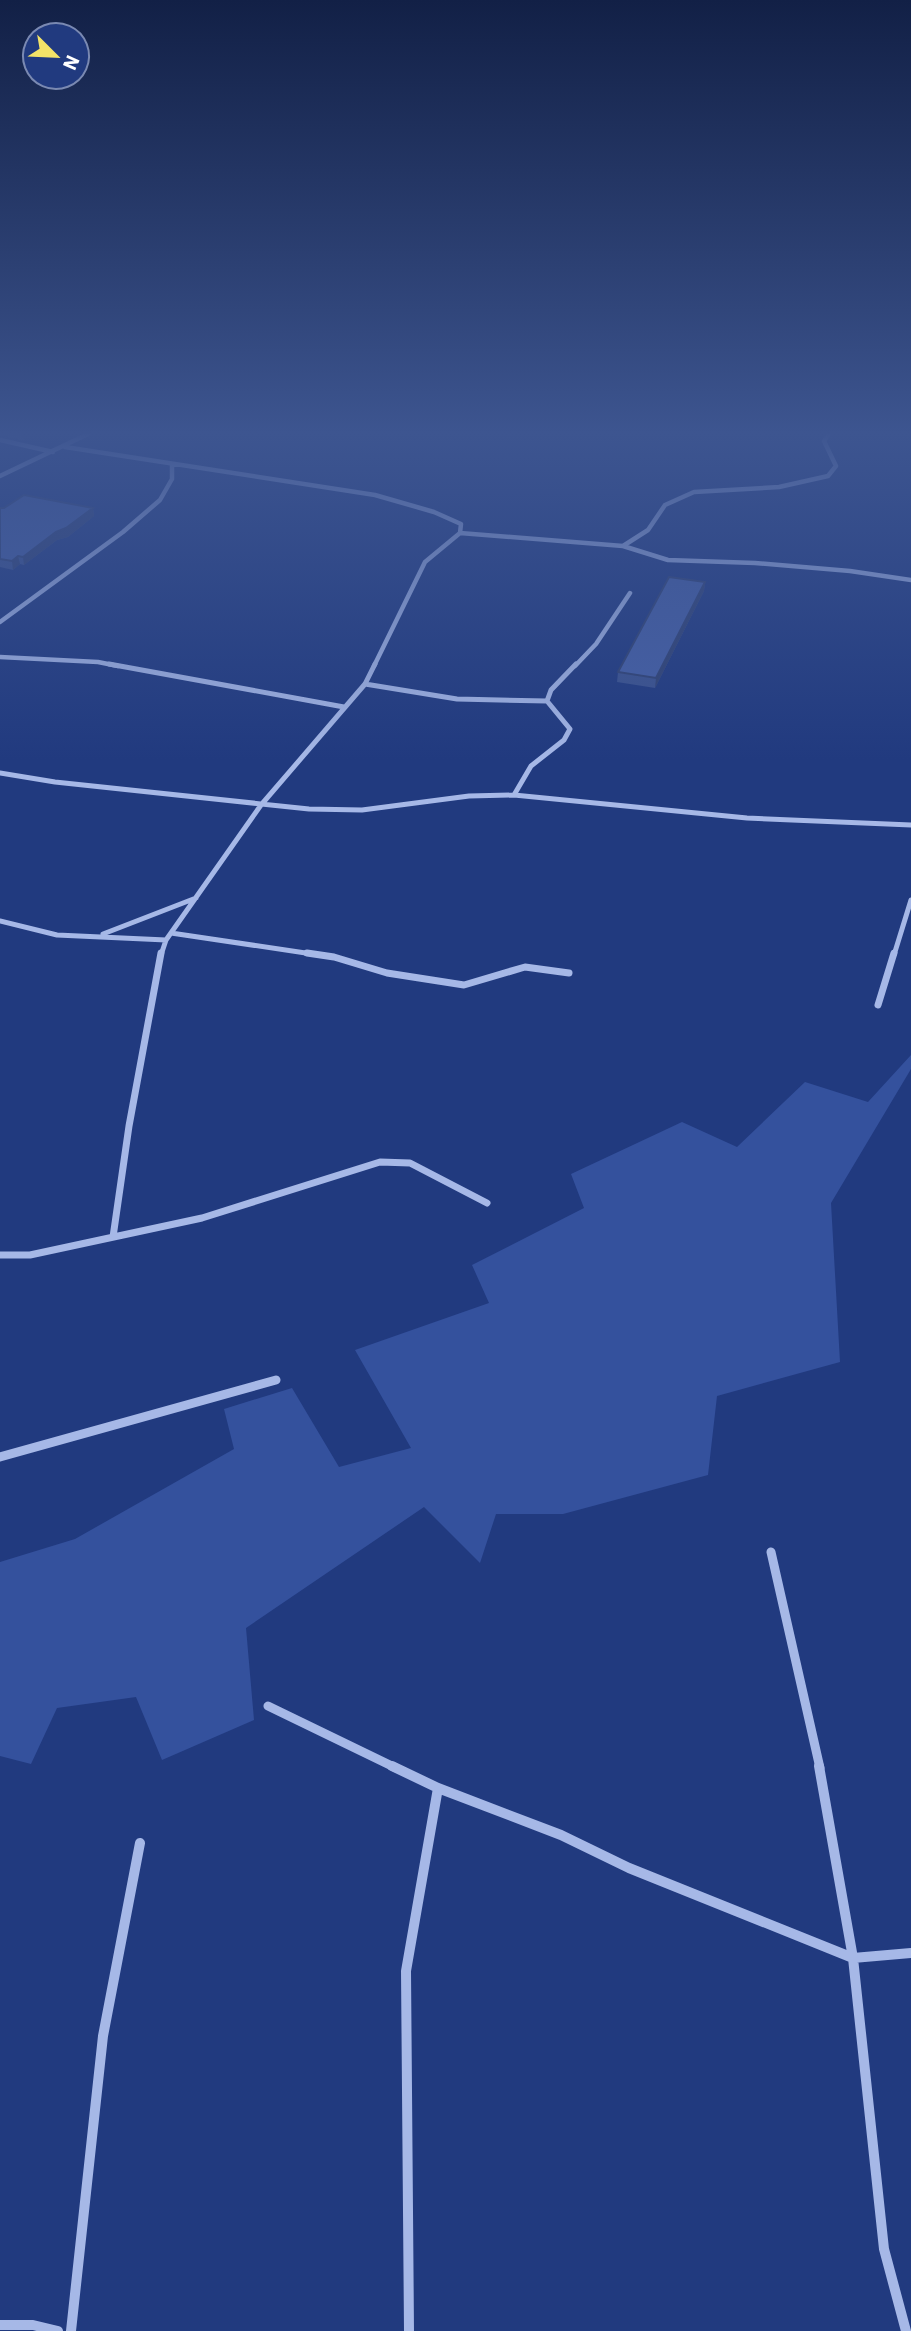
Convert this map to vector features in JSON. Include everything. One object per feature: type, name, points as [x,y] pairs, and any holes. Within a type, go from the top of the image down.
[{"type":"street","points":[[0,622],[109,543]]},
{"type":"street","points":[[113,1237],[144,1040],[166,940],[261,805],[365,684],[425,562],[448,543]]},
{"type":"street","points":[[583,543],[623,546],[668,560],[755,563],[850,571],[911,580]]},
{"type":"street","points":[[623,546],[628,543]]},
{"type":"street","points":[[547,701],[551,690],[596,644],[630,593]]},
{"type":"street","points":[[0,657],[98,662],[344,707]]},
{"type":"street","points":[[365,684],[457,699],[547,701],[570,729],[564,740],[531,766],[514,794]]},
{"type":"street","points":[[0,773],[55,782],[187,794],[261,805],[362,810],[469,796],[514,794],[747,818],[911,825]]},
{"type":"street","points":[[99,936],[196,898]]},
{"type":"street","points":[[878,1005],[911,900]]},
{"type":"street","points":[[0,921],[57,935],[166,940]]},
{"type":"street","points":[[171,933],[334,957],[387,973],[464,985],[525,967],[569,972]]},
{"type":"street","points":[[0,1255],[30,1255],[202,1218],[380,1161],[410,1163],[487,1203]]},
{"type":"street","points":[[0,1457],[276,1380]]},
{"type":"street","points":[[771,1552],[814,1736],[853,1958],[884,2249],[906,2331]]},
{"type":"street","points":[[268,1706],[438,1788],[549,1830],[629,1868],[853,1958],[911,1953]]},
{"type":"street","points":[[409,2331],[407,1971],[438,1788]]},
{"type":"street","points":[[71,2331],[103,2036],[140,1843]]},
{"type":"street","points":[[0,2325],[33,2325],[58,2331]]},
{"type":"shaded area","points":[[911,1055],[911,1069],[831,1203],[840,1362],[717,1396],[708,1475],[563,1514],[496,1514],[480,1563],[424,1507],[246,1628],[254,1720],[162,1760],[136,1697],[57,1708],[31,1764],[0,1756],[0,1562],[75,1539],[234,1449],[224,1409],[292,1388],[339,1467],[411,1448],[355,1350],[489,1303],[472,1265],[584,1208],[571,1174],[682,1122],[737,1147],[805,1082],[868,1102]]},
{"type":"building","points":[[0,543],[42,543],[23,557],[18,556],[12,561],[0,559]]},
{"type":"building","points":[[669,577],[705,582],[656,678],[618,672]]}]
